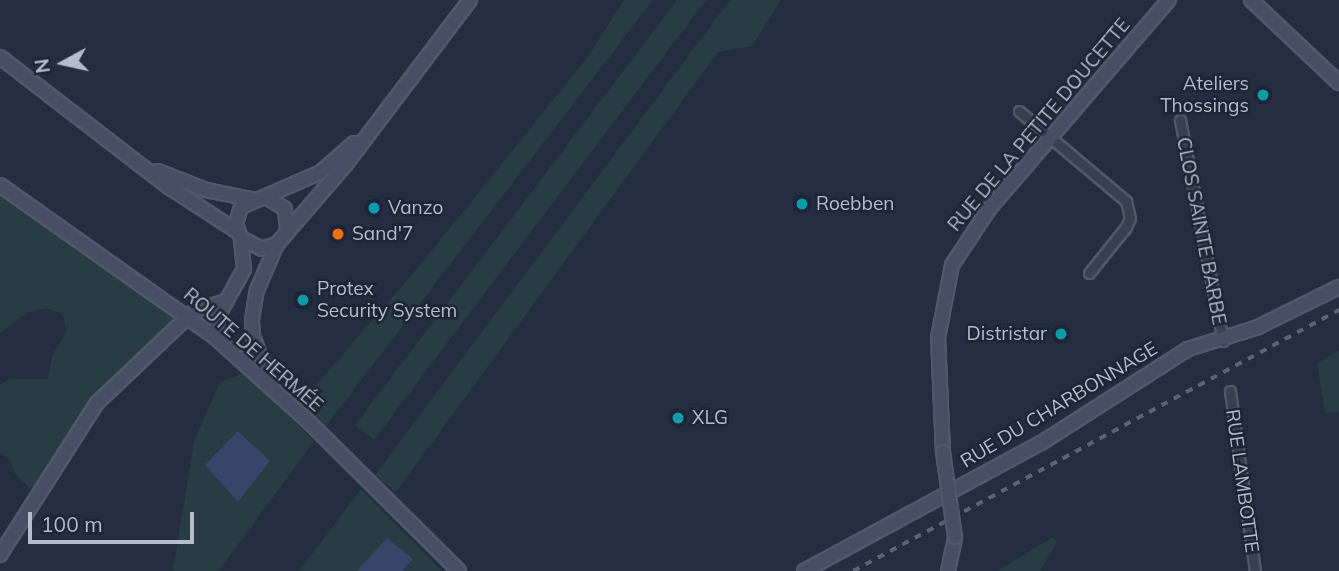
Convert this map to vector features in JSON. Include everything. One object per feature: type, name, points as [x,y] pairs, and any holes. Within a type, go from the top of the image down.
[{"type":"street","points":[[274,390],[253,336],[257,290],[277,244],[370,130],[470,0]]},
{"type":"street","name":"RUE DE LA PETITE DOUCETTE","points":[[948,571],[955,537],[943,452],[938,338],[953,265],[967,238],[1169,0]]},
{"type":"street","points":[[1251,0],[1339,83]]},
{"type":"street","points":[[0,57],[139,161],[169,187],[254,247],[277,244]]},
{"type":"street","points":[[1019,111],[1126,201],[1130,218],[1126,227],[1089,273]]},
{"type":"street","name":"CLOS SAINTE BARBE","points":[[1180,120],[1223,341]]},
{"type":"street","points":[[139,161],[172,179],[251,199],[266,197],[321,172],[370,130]]},
{"type":"street","name":"ROUTE DE HERMÉE","points":[[0,185],[189,317],[233,352],[459,571]]},
{"type":"street","points":[[266,197],[285,209],[287,231]]},
{"type":"street","points":[[216,338],[218,316],[244,269],[237,215],[251,199]]},
{"type":"street","name":"RUE DU CHARBONNAGE","points":[[804,571],[1041,443],[1188,349],[1223,341],[1339,287]]},
{"type":"street","points":[[0,555],[97,403],[189,317],[227,301]]},
{"type":"street","points":[[233,352],[253,336]]},
{"type":"street","name":"RUE LAMBOTTE","points":[[1230,391],[1255,571]]},
{"type":"shaded area","points":[[624,0],[653,0],[326,426],[302,401],[411,276],[587,58]]},
{"type":"shaded area","points":[[677,0],[706,0],[374,440],[355,425]]},
{"type":"shaded area","points":[[730,0],[781,0],[752,46],[718,52],[396,492],[375,475]]},
{"type":"shaded area","points":[[0,195],[171,308],[175,318],[169,334],[97,403],[49,479],[29,488],[14,472],[9,458],[0,453],[0,385],[10,379],[48,379],[52,356],[66,332],[63,314],[46,308],[26,313],[0,334]]},
{"type":"shaded area","points":[[1339,350],[1339,412],[1325,413],[1317,363]]},
{"type":"shaded area","points":[[246,373],[314,441],[219,571],[173,571],[194,441],[220,382]]},
{"type":"shaded area","points":[[361,489],[442,571],[402,571],[413,559],[387,539],[357,571],[299,571]]},
{"type":"shaded area","points":[[1053,537],[1057,542],[1040,571],[997,571]]},
{"type":"water","points":[[238,431],[270,461],[238,502],[205,465]]},
{"type":"water","points":[[387,538],[413,559],[402,571],[357,571]]},
{"type":"railway","points":[[853,571],[1339,310]]},
{"type":"place","name":"Ateliers Thossings","points":[[1263,95]]},
{"type":"place","name":"Roebben","points":[[802,204]]},
{"type":"place","name":"Vanzo","points":[[374,208]]},
{"type":"place","name":"Sand'7","points":[[338,234]]},
{"type":"place","name":"Protex Security System","points":[[303,300]]},
{"type":"place","name":"Distristar","points":[[1061,334]]},
{"type":"place","name":"XLG","points":[[678,418]]}]
